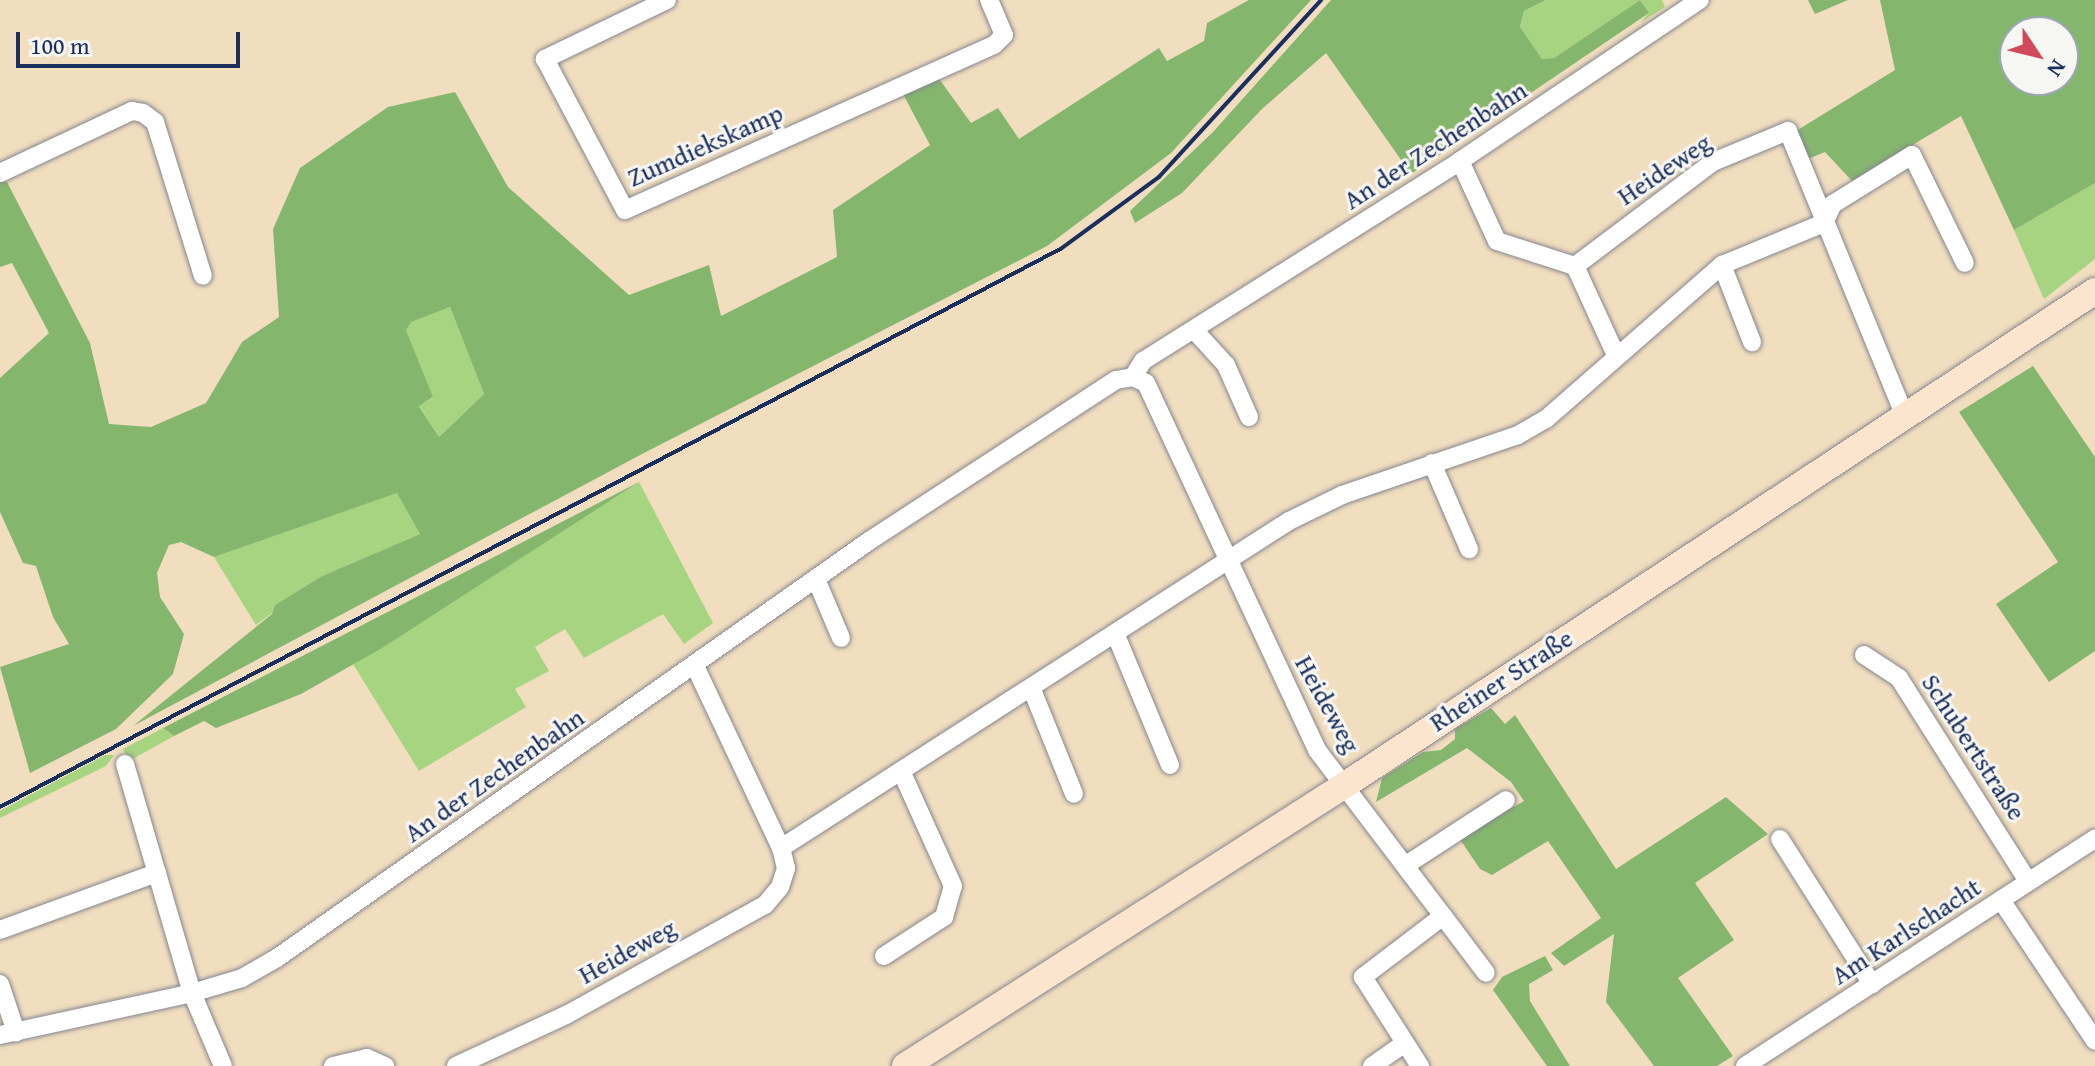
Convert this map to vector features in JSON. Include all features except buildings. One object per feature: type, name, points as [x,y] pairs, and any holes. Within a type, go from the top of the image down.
[{"type":"main road","name":"Rheiner Straße","points":[[905,1066],[1345,785],[2095,291]]},
{"type":"street","name":"Zumdiekskamp","points":[[667,0],[545,59],[625,210],[994,45],[1004,35],[989,0]]},
{"type":"street","name":"An der Zechenbahn","points":[[0,984],[8,1033],[192,993],[242,978],[277,958],[816,579],[1116,380],[1133,377],[1143,361],[1460,161],[1700,0]]},
{"type":"street","points":[[0,173],[132,111],[143,113],[155,122],[203,276]]},
{"type":"street","name":"Heideweg","points":[[1575,266],[1713,162],[1788,131],[1905,416]]},
{"type":"street","points":[[781,848],[1227,560],[1330,500],[1518,435],[1546,419],[1722,265],[1824,223],[1833,204],[1912,155],[1965,263]]},
{"type":"street","points":[[1460,161],[1497,241],[1575,266],[1616,355]]},
{"type":"street","points":[[1722,265],[1752,342]]},
{"type":"street","points":[[1195,331],[1226,365],[1249,417]]},
{"type":"street","name":"Heideweg","points":[[1133,377],[1146,383],[1317,750],[1486,973]]},
{"type":"street","points":[[1432,463],[1469,549]]},
{"type":"street","points":[[816,579],[841,638]]},
{"type":"street","points":[[1115,633],[1170,765]]},
{"type":"street","name":"Schubertstraße","points":[[1864,655],[1899,678],[2028,881]]},
{"type":"street","name":"Heideweg","points":[[456,1066],[568,1014],[765,905],[780,887],[786,868],[781,848],[695,666]]},
{"type":"street","points":[[1031,687],[1074,794]]},
{"type":"street","points":[[125,764],[192,993],[223,1066]]},
{"type":"street","points":[[884,956],[944,917],[953,886],[901,771]]},
{"type":"street","points":[[1406,865],[1506,800]]},
{"type":"street","points":[[1780,839],[1872,984]]},
{"type":"street","name":"Am Karlschacht","points":[[1745,1066],[2095,839]]},
{"type":"street","points":[[0,930],[157,873]]},
{"type":"street","points":[[2001,900],[2095,1041]]},
{"type":"street","points":[[1420,1066],[1363,977],[1443,916]]},
{"type":"street","points":[[1372,1066],[1404,1044]]},
{"type":"street","points":[[333,1066],[367,1058],[385,1066]]},
{"type":"green space","points":[[1249,0],[1311,0],[1171,153],[1047,246],[642,454],[133,726],[272,614],[275,605],[322,576],[420,534],[397,493],[214,557],[181,542],[169,545],[157,573],[160,597],[184,634],[173,674],[116,729],[30,773],[0,667],[69,644],[53,617],[36,566],[23,563],[0,512],[0,378],[49,333],[12,263],[0,267],[0,181],[7,182],[90,343],[109,424],[151,427],[206,403],[242,342],[279,317],[273,229],[300,168],[388,107],[455,92],[508,187],[629,295],[709,265],[721,316],[837,257],[833,210],[930,145],[902,92],[937,76],[971,123],[998,108],[1019,139],[1159,48],[1167,61],[1204,41],[1207,23]],"holes":[[[450,307],[484,394],[439,437],[419,406],[433,397],[406,330],[411,322]]]},
{"type":"green space","points":[[1331,0],[1546,0],[1524,11],[1520,27],[1542,59],[1554,58],[1640,0],[1649,13],[1411,174],[1326,53],[1263,108],[1182,193],[1135,223],[1130,211],[1213,132]]},
{"type":"green space","points":[[1546,0],[1640,0],[1554,58],[1542,59],[1520,28],[1524,11]]},
{"type":"green space","points":[[1640,0],[1662,0],[1665,7],[1640,23],[1649,13]]},
{"type":"green space","points":[[1808,0],[1848,0],[1815,14]]},
{"type":"green space","points":[[1880,0],[2095,0],[2095,183],[2014,230],[1961,116],[1852,181],[1825,152],[1808,159],[1796,131],[1895,70]]},
{"type":"green space","points":[[2095,183],[2095,259],[2044,299],[2014,230]]},
{"type":"green space","points":[[450,307],[484,394],[439,437],[419,405],[433,398],[406,330],[410,322]]},
{"type":"green space","points":[[2033,366],[2095,457],[2095,651],[2049,682],[1996,604],[2058,562],[1959,412]]},
{"type":"green space","points":[[639,482],[713,623],[684,644],[663,614],[584,658],[565,629],[535,647],[549,671],[515,689],[526,707],[419,771],[353,664]]},
{"type":"green space","points":[[639,482],[382,648],[301,694],[216,728],[204,721],[174,736],[163,728]]},
{"type":"green space","points":[[397,492],[420,534],[322,576],[275,605],[272,613],[256,625],[214,557]]},
{"type":"green space","points":[[1491,708],[1505,724],[1515,715],[1616,869],[1726,797],[1768,834],[1695,883],[1734,940],[1678,978],[1733,1056],[1717,1066],[1654,1066],[1606,1002],[1614,934],[1564,966],[1551,953],[1601,918],[1548,841],[1492,875],[1480,869],[1459,838],[1524,801],[1511,782],[1467,748],[1376,802],[1382,778],[1423,752],[1441,750],[1455,739],[1455,729]]},
{"type":"green space","points":[[163,728],[174,736],[129,761],[123,749]]},
{"type":"green space","points":[[105,755],[114,755],[106,766],[0,818],[0,811]]},
{"type":"green space","points":[[1545,956],[1553,970],[1529,984],[1530,1001],[1570,1066],[1547,1066],[1493,990],[1502,977]]},
{"type":"railway","points":[[0,807],[1062,248],[1159,177],[1321,0]]}]
